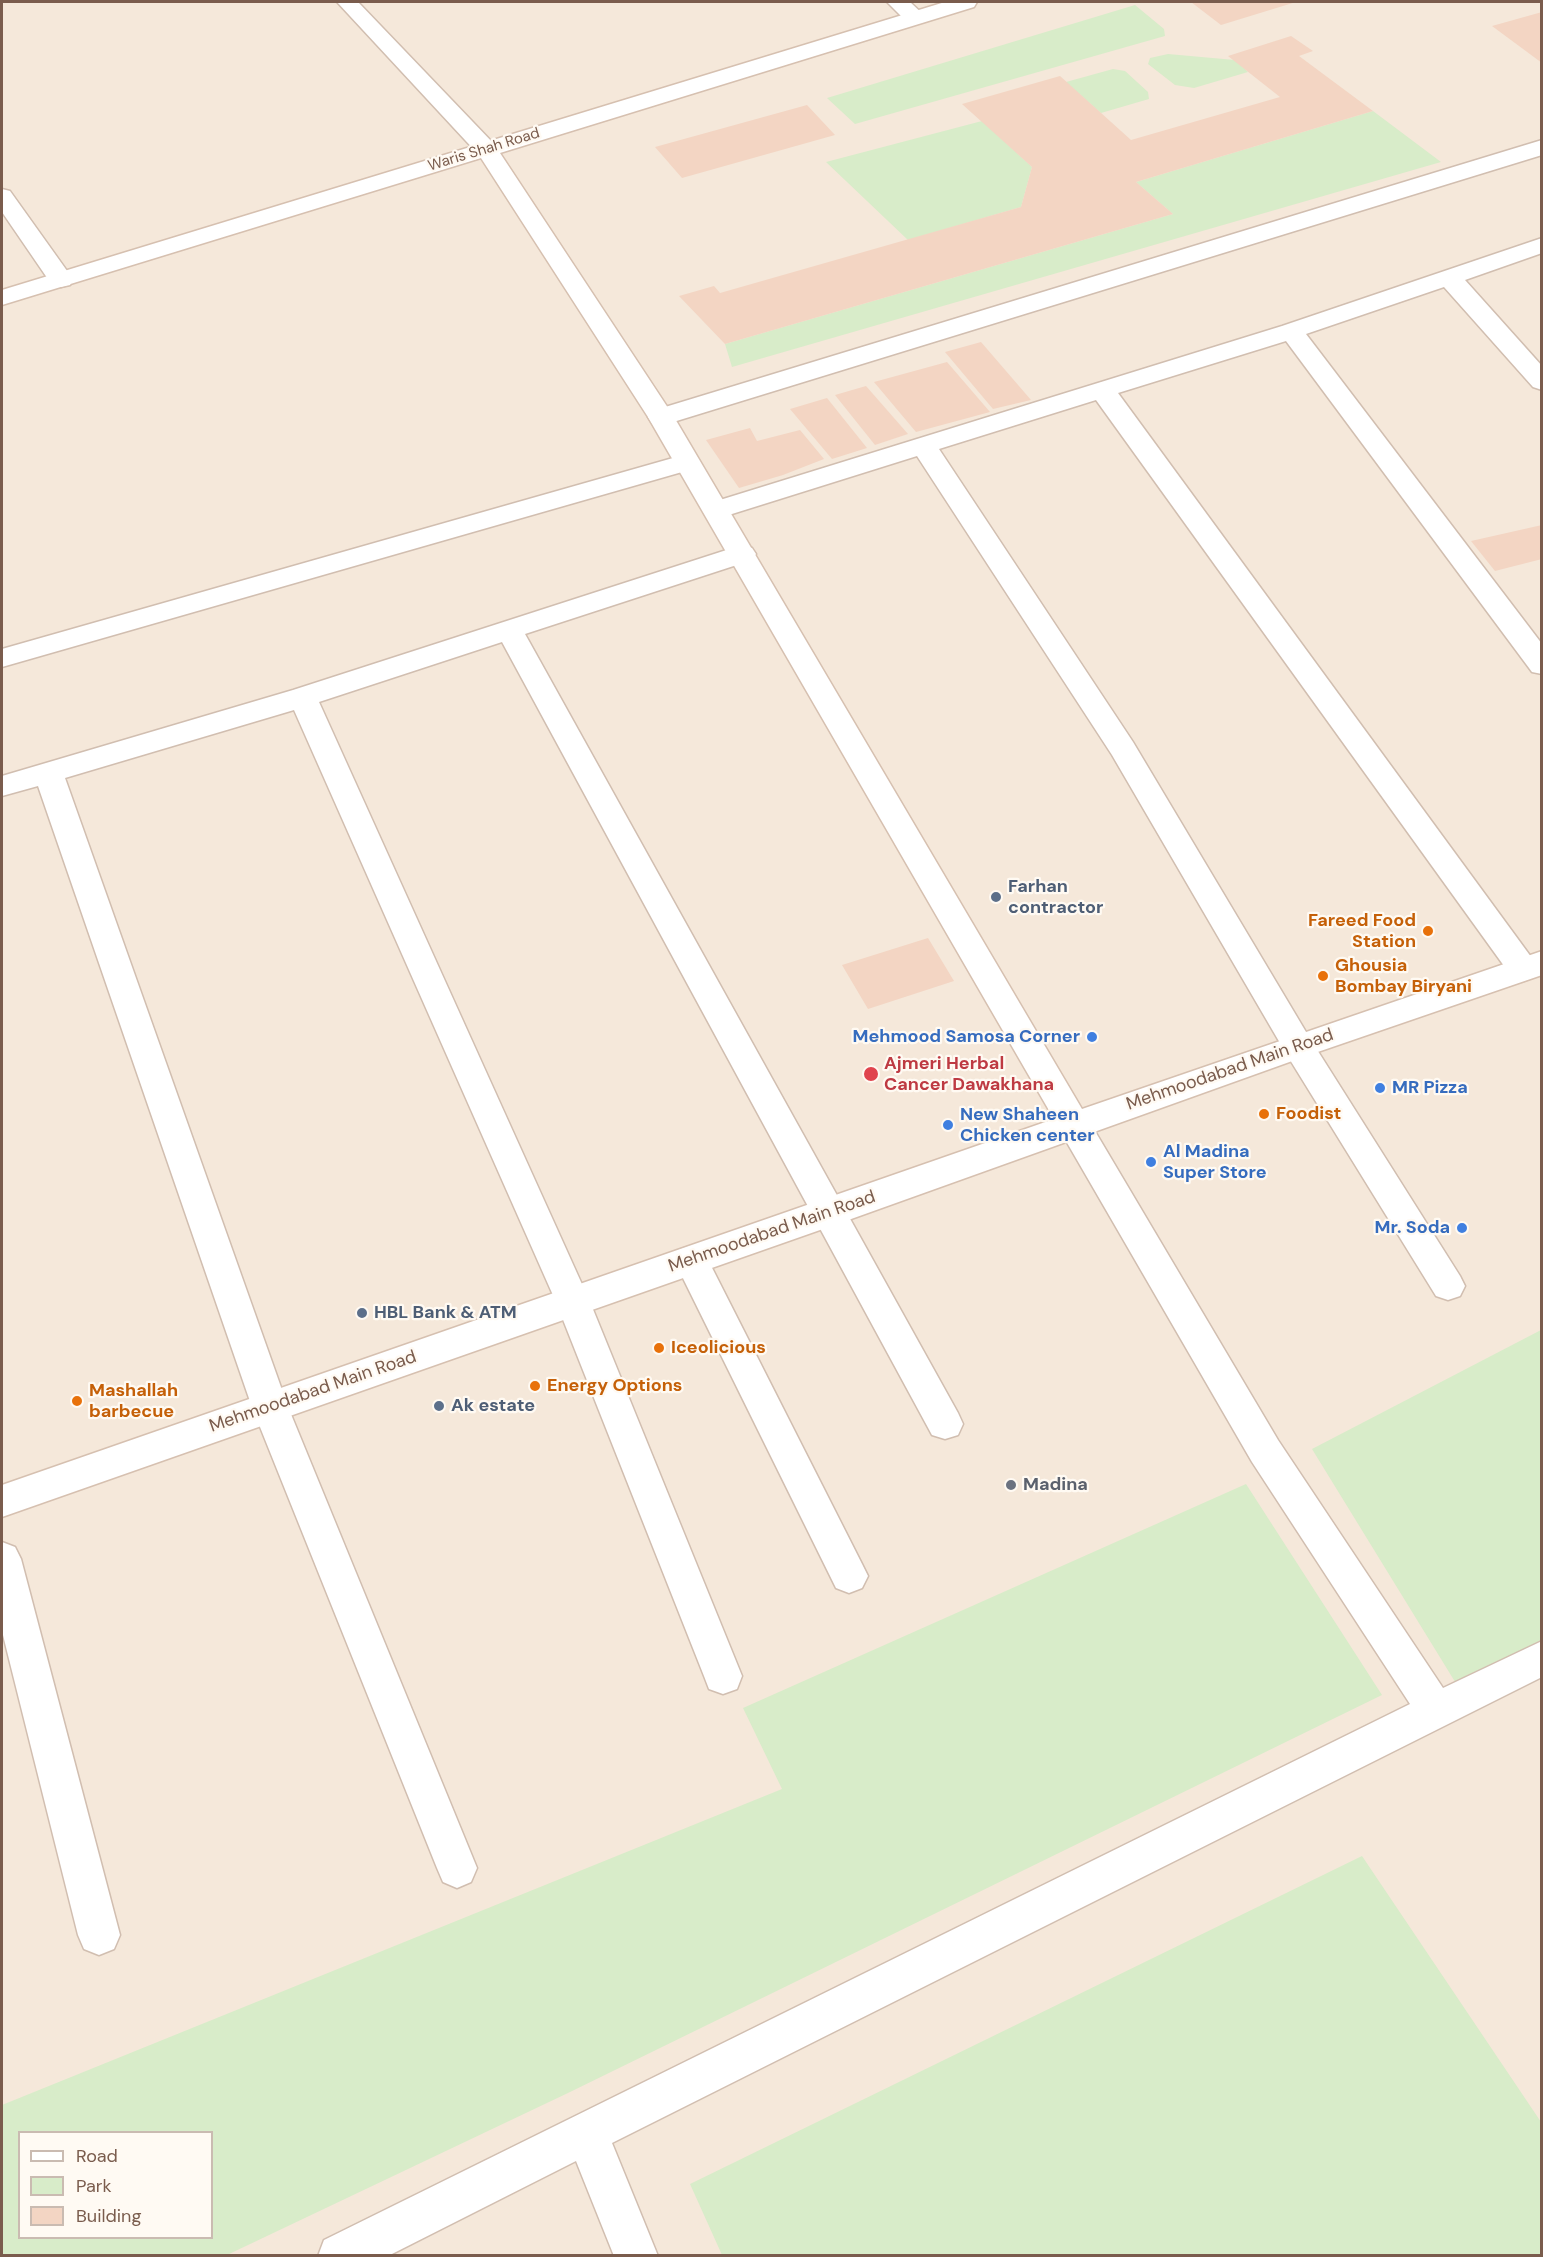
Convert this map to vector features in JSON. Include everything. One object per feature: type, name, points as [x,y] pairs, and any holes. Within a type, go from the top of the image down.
[{"type":"street","points":[[347,2],[486,149],[661,417],[1265,1451],[1436,1711]]},
{"type":"street","points":[[897,2],[915,17]]},
{"type":"street","name":"Waris Shah Road","points":[[2,298],[966,2]]},
{"type":"street","points":[[661,417],[1542,147]]},
{"type":"street","points":[[2,196],[61,280]]},
{"type":"street","points":[[716,510],[1103,391],[1290,331],[1542,245]]},
{"type":"street","points":[[1449,277],[1542,382]]},
{"type":"street","points":[[1290,331],[1542,665]]},
{"type":"street","points":[[1103,391],[1532,966]]},
{"type":"street","points":[[924,446],[1123,749],[1298,1046],[1448,1286]]},
{"type":"street","points":[[2,658],[687,462]]},
{"type":"street","points":[[2,786],[303,697],[742,554]]},
{"type":"street","points":[[509,630],[945,1424]]},
{"type":"street","points":[[303,697],[573,1302],[723,1676]]},
{"type":"street","points":[[48,772],[270,1407],[457,1868]]},
{"type":"street","name":"Mehmoodabad Main Road","points":[[2,1501],[1532,966]]},
{"type":"street","points":[[691,1260],[849,1576]]},
{"type":"street","points":[[2,1559],[99,1935]]},
{"type":"street","points":[[340,2256],[1542,1658]]},
{"type":"street","points":[[587,2134],[636,2256]]},
{"type":"shaded area","points":[[2,2],[1541,2],[1541,2255],[2,2256]]},
{"type":"green space","points":[[1135,5],[1164,29],[1165,36],[855,124],[827,98]]},
{"type":"green space","points":[[1168,54],[1235,60],[1248,72],[1194,88],[1175,85],[1148,64],[1150,58]]},
{"type":"green space","points":[[1113,69],[1125,71],[1148,92],[1149,99],[1101,113],[1066,82]]},
{"type":"green space","points":[[1373,111],[1441,162],[732,367],[725,344],[1173,214],[1136,182]]},
{"type":"green space","points":[[982,121],[1032,167],[1021,207],[908,240],[826,162]]},
{"type":"green space","points":[[1541,1330],[1541,1640],[1457,1685],[1312,1449]]},
{"type":"green space","points":[[1246,1484],[1382,1695],[568,2093],[227,2255],[2,2255],[2,2105],[782,1789],[743,1708]]},
{"type":"green space","points":[[1362,1856],[1541,2122],[1541,2255],[722,2255],[690,2184]]},
{"type":"building","points":[[1191,2],[1296,2],[1221,25]]},
{"type":"building","points":[[1542,12],[1542,63],[1492,26]]},
{"type":"building","points":[[1291,36],[1313,51],[1299,56],[1373,111],[1136,182],[1173,214],[725,344],[679,296],[714,286],[720,293],[1021,207],[1032,167],[962,104],[1060,76],[1131,140],[1280,97],[1228,56]]},
{"type":"building","points":[[807,105],[835,135],[682,178],[655,147]]},
{"type":"building","points":[[981,342],[1031,400],[993,409],[945,352]]},
{"type":"building","points":[[947,362],[990,412],[916,432],[874,382]]},
{"type":"building","points":[[866,386],[908,434],[875,445],[835,395]]},
{"type":"building","points":[[827,398],[867,448],[832,459],[790,409]]},
{"type":"building","points":[[750,428],[757,441],[800,430],[824,459],[783,475],[739,488],[706,440]]},
{"type":"building","points":[[1542,525],[1542,559],[1495,571],[1471,541]]},
{"type":"building","points":[[928,938],[954,981],[868,1009],[842,965]]},
{"type":"place","name":"Farhan contractor","points":[[996,897]]},
{"type":"place","name":"Fareed Food Station","points":[[1428,931]]},
{"type":"place","name":"Ghousia Bombay Biryani","points":[[1323,976]]},
{"type":"place","name":"Mehmood Samosa Corner","points":[[1092,1037]]},
{"type":"place","name":"Ajmeri Herbal Cancer Dawakhana","points":[[871,1074]]},
{"type":"place","name":"MR Pizza","points":[[1380,1088]]},
{"type":"place","name":"Foodist","points":[[1264,1114]]},
{"type":"place","name":"New Shaheen Chicken center","points":[[948,1125]]},
{"type":"place","name":"Al Madina Super Store","points":[[1151,1162]]},
{"type":"place","name":"Mr. Soda","points":[[1462,1228]]},
{"type":"place","name":"HBL Bank & ATM","points":[[362,1313]]},
{"type":"place","name":"Iceolicious","points":[[659,1348]]},
{"type":"place","name":"Energy Options","points":[[535,1386]]},
{"type":"place","name":"Mashallah barbecue","points":[[77,1401]]},
{"type":"place","name":"Ak estate","points":[[439,1406]]},
{"type":"place","name":"Madina","points":[[1011,1485]]}]
